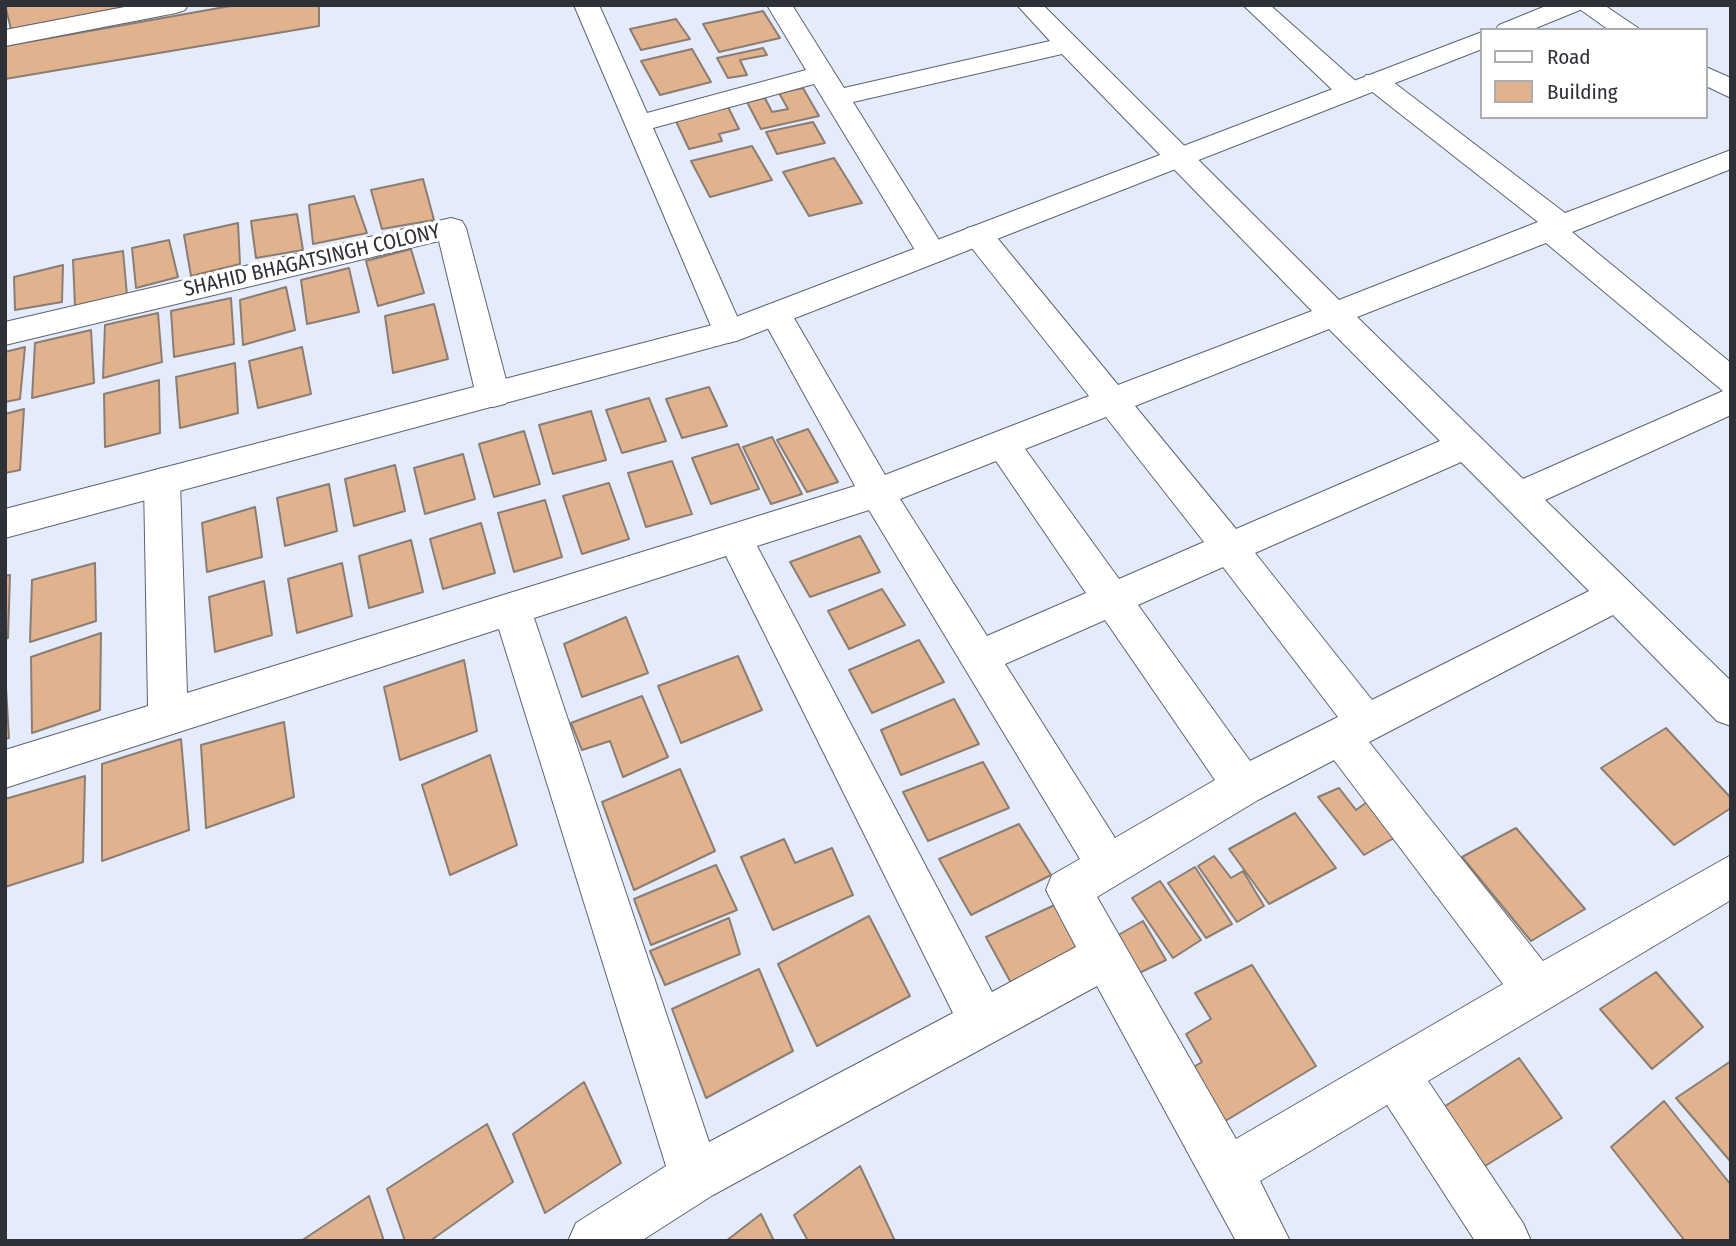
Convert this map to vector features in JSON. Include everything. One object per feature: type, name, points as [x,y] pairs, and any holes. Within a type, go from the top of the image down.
[{"type":"street","points":[[5,38],[176,5]]},
{"type":"street","points":[[586,5],[728,332]]},
{"type":"street","points":[[779,5],[932,253]]},
{"type":"street","points":[[1029,5],[1177,158],[1731,708]]},
{"type":"street","points":[[1513,28],[1572,5]]},
{"type":"street","points":[[1586,5],[1625,28]]},
{"type":"street","points":[[1257,6],[1555,227],[1731,381]]},
{"type":"street","points":[[5,524],[728,332],[1480,41]]},
{"type":"street","points":[[637,124],[829,86],[1068,45]]},
{"type":"street","points":[[1708,76],[1731,90]]},
{"type":"street","points":[[5,769],[877,493],[1731,159]]},
{"type":"street","points":[[1701,170],[1731,191]]},
{"type":"street","name":"SHAHID BHAGATSINGH COLONY","points":[[5,334],[451,228],[493,395]]},
{"type":"street","points":[[978,235],[1230,548],[1353,730],[1537,990]]},
{"type":"street","points":[[776,314],[877,493],[1108,867]]},
{"type":"street","points":[[1518,497],[1731,401]]},
{"type":"street","points":[[1002,443],[1243,786]]},
{"type":"street","points":[[977,658],[1465,445]]},
{"type":"street","points":[[162,482],[168,719]]},
{"type":"street","points":[[735,538],[982,1021]]},
{"type":"street","points":[[1264,1241],[1068,890],[1243,786],[1617,595]]},
{"type":"street","points":[[512,610],[695,1177]]},
{"type":"street","points":[[1227,1172],[1731,876]]},
{"type":"street","points":[[594,1241],[695,1177],[1104,957]]},
{"type":"street","points":[[1395,1074],[1505,1241]]},
{"type":"building","points":[[5,5],[135,5],[11,29]]},
{"type":"building","points":[[236,5],[319,5],[319,26],[5,79],[5,46]]},
{"type":"building","points":[[763,11],[780,38],[719,52],[703,24]]},
{"type":"building","points":[[676,19],[690,39],[641,50],[630,29]]},
{"type":"building","points":[[763,48],[767,55],[740,60],[747,75],[728,78],[717,58]]},
{"type":"building","points":[[692,49],[711,82],[660,95],[641,61]]},
{"type":"building","points":[[803,88],[819,116],[761,129],[747,102],[765,98],[772,112],[788,109],[779,93]]},
{"type":"building","points":[[727,105],[739,129],[719,134],[722,141],[689,149],[674,117]]},
{"type":"building","points":[[813,122],[825,143],[777,154],[766,132]]},
{"type":"building","points":[[752,146],[772,180],[710,197],[691,161]]},
{"type":"building","points":[[834,158],[862,203],[809,216],[783,172]]},
{"type":"building","points":[[423,179],[434,220],[382,229],[371,190]]},
{"type":"building","points":[[354,196],[367,233],[313,244],[309,205]]},
{"type":"building","points":[[297,214],[303,250],[256,258],[251,221]]},
{"type":"building","points":[[238,223],[240,264],[191,276],[184,235]]},
{"type":"building","points":[[169,240],[178,277],[136,288],[132,248]]},
{"type":"building","points":[[411,249],[424,293],[378,306],[366,261]]},
{"type":"building","points":[[123,251],[127,295],[75,306],[73,260]]},
{"type":"building","points":[[63,265],[62,302],[15,310],[14,277]]},
{"type":"building","points":[[349,268],[359,312],[307,324],[301,280]]},
{"type":"building","points":[[286,287],[295,330],[243,345],[240,300]]},
{"type":"building","points":[[231,298],[234,344],[174,357],[171,311]]},
{"type":"building","points":[[434,304],[448,359],[393,373],[385,316]]},
{"type":"building","points":[[158,313],[162,362],[103,378],[105,325]]},
{"type":"building","points":[[91,330],[94,383],[32,398],[35,343]]},
{"type":"building","points":[[25,347],[20,399],[5,402],[5,352]]},
{"type":"building","points":[[302,347],[311,394],[258,408],[249,361]]},
{"type":"building","points":[[235,363],[238,413],[180,428],[176,377]]},
{"type":"building","points":[[159,380],[160,433],[105,447],[104,394]]},
{"type":"building","points":[[709,387],[727,426],[682,438],[666,399]]},
{"type":"building","points":[[649,398],[666,441],[622,453],[606,410]]},
{"type":"building","points":[[24,409],[20,470],[5,473],[5,414]]},
{"type":"building","points":[[591,411],[606,460],[553,474],[539,425]]},
{"type":"building","points":[[808,429],[838,482],[807,492],[777,440]]},
{"type":"building","points":[[524,431],[540,484],[494,497],[479,444]]},
{"type":"building","points":[[772,437],[802,494],[771,504],[743,447]]},
{"type":"building","points":[[738,444],[759,489],[711,504],[692,458]]},
{"type":"building","points":[[463,454],[475,499],[425,514],[414,468]]},
{"type":"building","points":[[672,461],[692,514],[646,527],[628,473]]},
{"type":"building","points":[[395,465],[405,511],[354,526],[345,479]]},
{"type":"building","points":[[609,483],[629,539],[582,554],[563,496]]},
{"type":"building","points":[[329,484],[337,531],[285,546],[277,498]]},
{"type":"building","points":[[545,500],[562,557],[514,572],[498,513]]},
{"type":"building","points":[[255,507],[262,557],[207,572],[202,523]]},
{"type":"building","points":[[481,523],[495,573],[443,589],[430,539]]},
{"type":"building","points":[[860,536],[880,572],[810,597],[790,562]]},
{"type":"building","points":[[411,540],[423,592],[369,608],[359,556]]},
{"type":"building","points":[[95,563],[96,621],[30,642],[32,580]]},
{"type":"building","points":[[342,563],[352,616],[297,633],[288,579]]},
{"type":"building","points":[[10,575],[8,638],[5,639],[5,576]]},
{"type":"building","points":[[264,581],[272,635],[215,652],[209,597]]},
{"type":"building","points":[[882,589],[905,625],[849,649],[828,611]]},
{"type":"building","points":[[626,617],[648,673],[582,697],[564,644]]},
{"type":"building","points":[[101,633],[100,710],[32,733],[31,657]]},
{"type":"building","points":[[919,640],[944,682],[872,713],[849,670]]},
{"type":"building","points":[[738,656],[762,710],[681,743],[658,686]]},
{"type":"building","points":[[464,660],[477,731],[400,760],[384,687]]},
{"type":"building","points":[[5,671],[9,738],[5,739]]},
{"type":"building","points":[[642,696],[668,757],[623,777],[610,741],[582,750],[571,723]]},
{"type":"building","points":[[954,699],[979,744],[901,775],[881,730]]},
{"type":"building","points":[[284,722],[294,797],[206,828],[201,745]]},
{"type":"building","points":[[1666,728],[1731,798],[1731,808],[1674,845],[1601,768]]},
{"type":"building","points":[[181,739],[189,830],[102,861],[102,764]]},
{"type":"building","points":[[490,755],[517,845],[450,875],[422,785]]},
{"type":"building","points":[[983,762],[1009,808],[928,841],[903,792]]},
{"type":"building","points":[[680,769],[715,851],[634,890],[602,802]]},
{"type":"building","points":[[85,776],[83,862],[5,887],[5,799]]},
{"type":"building","points":[[1339,788],[1356,810],[1367,802],[1394,838],[1364,855],[1318,797]]},
{"type":"building","points":[[1295,813],[1336,868],[1269,904],[1229,849]]},
{"type":"building","points":[[1019,824],[1051,875],[971,915],[939,859]]},
{"type":"building","points":[[1516,828],[1585,909],[1531,941],[1462,857]]},
{"type":"building","points":[[784,839],[795,863],[832,848],[853,895],[773,930],[741,857]]},
{"type":"building","points":[[1214,856],[1231,878],[1243,871],[1264,906],[1237,922],[1198,866]]},
{"type":"building","points":[[716,865],[737,910],[651,945],[634,899]]},
{"type":"building","points":[[1195,867],[1232,924],[1206,938],[1168,883]]},
{"type":"building","points":[[1160,881],[1201,940],[1173,958],[1132,898]]},
{"type":"building","points":[[1061,902],[1090,953],[1016,992],[986,937]]},
{"type":"building","points":[[869,916],[910,996],[817,1046],[778,964]]},
{"type":"building","points":[[729,918],[740,954],[665,985],[650,951]]},
{"type":"building","points":[[1143,921],[1166,960],[1135,975],[1113,938]]},
{"type":"building","points":[[1252,965],[1316,1066],[1222,1123],[1190,1069],[1202,1062],[1186,1034],[1211,1019],[1195,993]]},
{"type":"building","points":[[759,969],[793,1051],[706,1098],[672,1009]]},
{"type":"building","points":[[1656,972],[1703,1027],[1652,1069],[1600,1009]]},
{"type":"building","points":[[1519,1058],[1562,1118],[1477,1171],[1436,1112]]},
{"type":"building","points":[[1731,1061],[1731,1162],[1676,1098]]},
{"type":"building","points":[[584,1082],[621,1163],[545,1213],[513,1134]]},
{"type":"building","points":[[1664,1101],[1731,1185],[1731,1241],[1685,1241],[1611,1147]]},
{"type":"building","points":[[487,1124],[513,1182],[430,1241],[405,1241],[387,1189]]},
{"type":"building","points":[[860,1166],[895,1241],[808,1241],[794,1215]]},
{"type":"building","points":[[369,1196],[384,1241],[301,1241]]},
{"type":"building","points":[[761,1214],[774,1241],[726,1241]]}]
